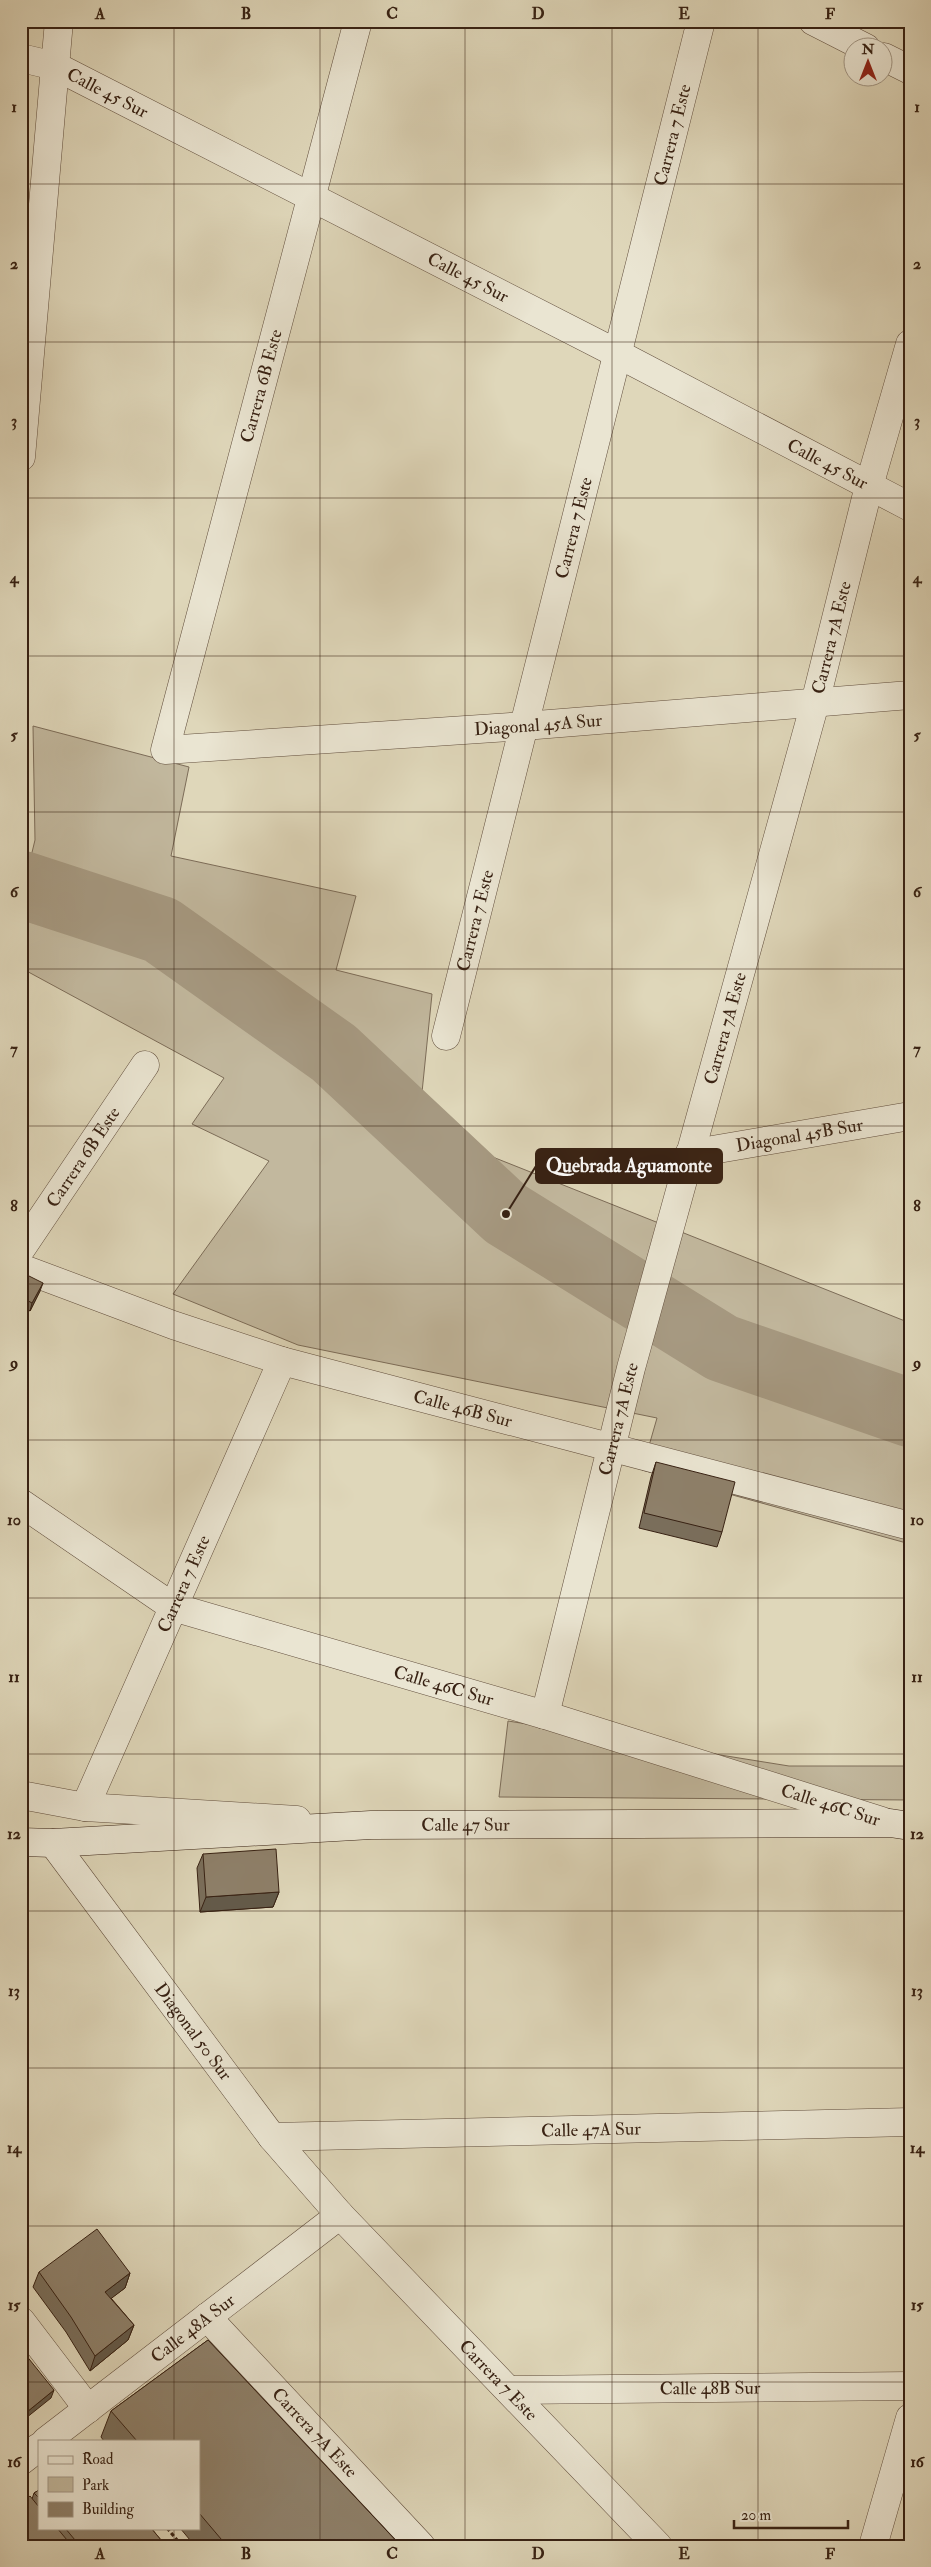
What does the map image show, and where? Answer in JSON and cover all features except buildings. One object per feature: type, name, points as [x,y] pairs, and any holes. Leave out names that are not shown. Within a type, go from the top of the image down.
[{"type":"street","points":[[21,457],[59,21]]},
{"type":"street","name":"Carrera 6B Este","points":[[165,750],[358,21]]},
{"type":"street","name":"Carrera 7 Este","points":[[446,1036],[702,21]]},
{"type":"street","points":[[813,21],[852,35]]},
{"type":"street","name":"Calle 45 Sur","points":[[21,58],[55,66],[618,354],[910,507]]},
{"type":"street","points":[[894,62],[910,70]]},
{"type":"street","name":"Carrera 7A Este","points":[[545,1714],[631,1368],[815,703],[869,486],[910,344]]},
{"type":"street","name":"Diagonal 45A Sur","points":[[165,750],[524,726],[910,695]]},
{"type":"street","name":"Carrera 6B Este","points":[[21,1249],[145,1065]]},
{"type":"street","name":"Diagonal 45B Sur","points":[[689,1154],[910,1116]]},
{"type":"street","name":"Calle 46B Sur","points":[[21,1268],[173,1324],[282,1361],[910,1526]]},
{"type":"street","name":"Carrera 7 Este","points":[[85,1806],[282,1361]]},
{"type":"street","name":"Calle 46C Sur","points":[[21,1503],[173,1607],[545,1714],[900,1825]]},
{"type":"street","points":[[21,1795],[85,1806],[371,1825]]},
{"type":"street","name":"Calle 47 Sur","points":[[21,1842],[53,1843],[371,1825],[900,1825]]},
{"type":"street","name":"Diagonal 50 Sur","points":[[53,1843],[272,2137],[340,2215]]},
{"type":"street","name":"Calle 47A Sur","points":[[272,2137],[910,2122]]},
{"type":"street","name":"Carrera 7 Este","points":[[340,2215],[511,2390],[658,2546]]},
{"type":"street","name":"Calle 48A Sur","points":[[47,2440],[340,2215]]},
{"type":"street","name":"Carrera 7A Este","points":[[207,2317],[421,2546]]},
{"type":"street","points":[[21,2320],[88,2409]]},
{"type":"street","name":"Calle 48B Sur","points":[[511,2390],[910,2386]]},
{"type":"street","points":[[873,2546],[910,2418]]},
{"type":"street","points":[[21,2461],[38,2448]]},
{"type":"path","points":[[169,2530],[182,2546]]},
{"type":"green space","points":[[33,726],[189,767],[171,856],[356,896],[336,970],[432,994],[420,1112],[450,1140],[910,1323],[910,1544],[642,1470],[657,1418],[298,1345],[173,1294],[269,1161],[192,1124],[224,1078],[21,968],[21,898],[35,840]]},
{"type":"green space","points":[[508,1721],[789,1766],[910,1766],[910,1800],[499,1797]]},
{"type":"waterway","points":[[23,885],[161,930],[334,1053],[506,1214],[722,1348],[910,1413]]},
{"type":"place","name":"Quebrada Aguamonte","points":[[506,1214]]}]
